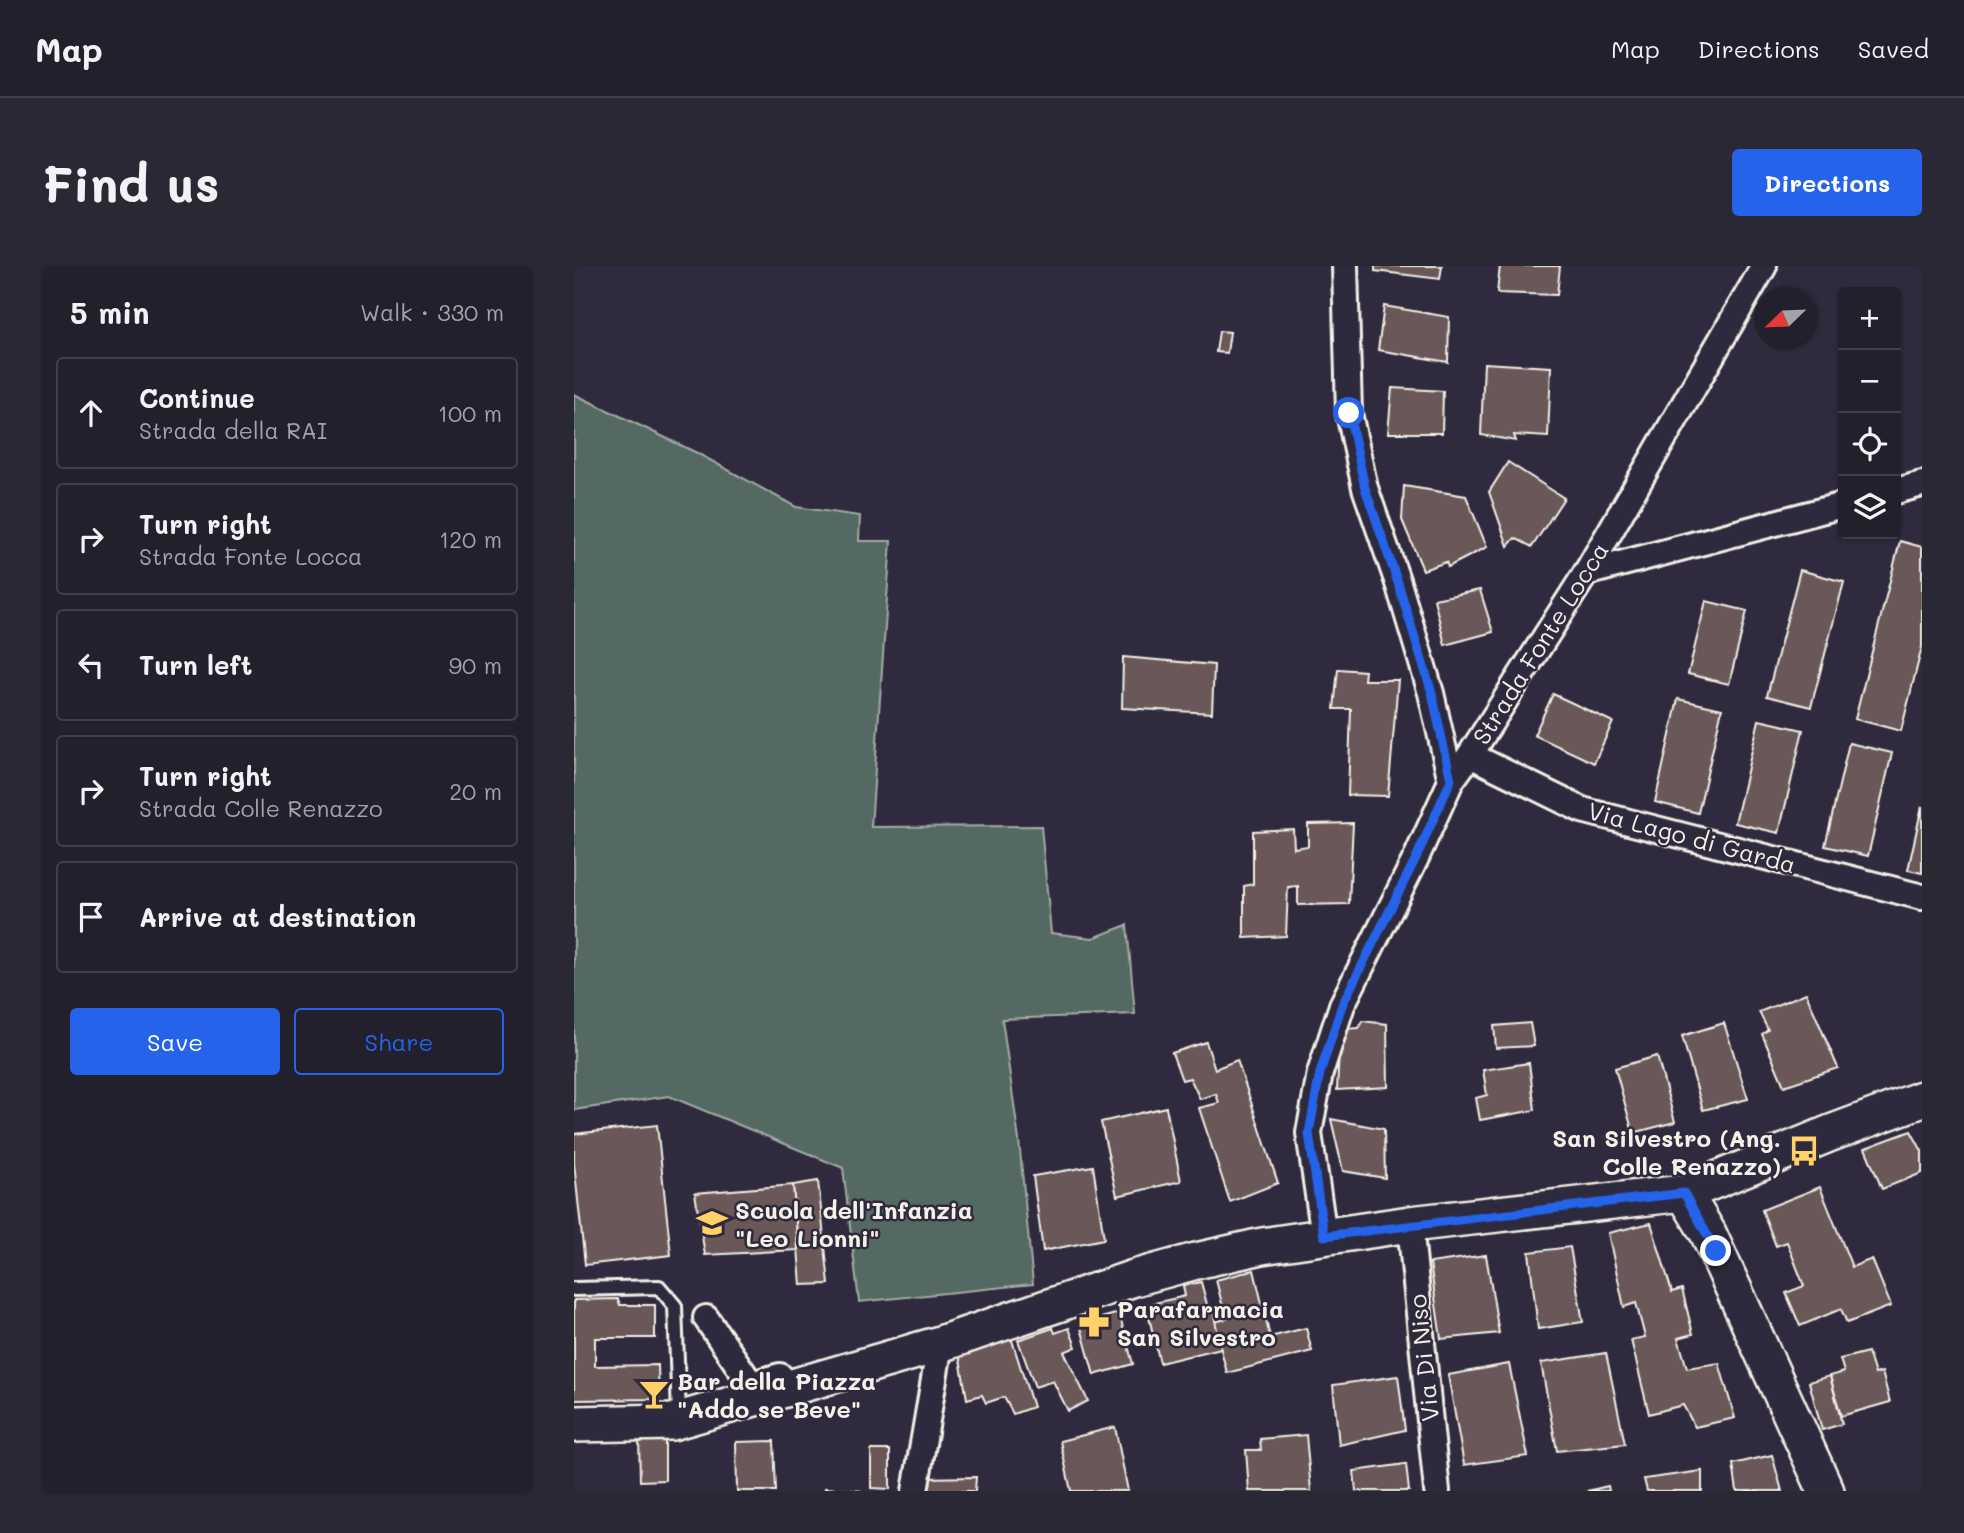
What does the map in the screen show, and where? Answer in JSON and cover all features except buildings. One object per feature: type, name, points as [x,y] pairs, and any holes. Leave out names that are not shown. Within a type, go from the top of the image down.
[{"type":"street","points":[[1345,266],[1349,413],[1365,488],[1432,693],[1451,780]]},
{"type":"street","name":"Strada Fonte Locca","points":[[1324,1236],[1309,1133],[1320,1073],[1342,1005],[1416,858],[1451,780],[1470,755],[1586,572],[1764,266]]},
{"type":"street","points":[[1901,490],[1922,484]]},
{"type":"street","points":[[1586,572],[1838,506]]},
{"type":"street","name":"Via Lago di Garda","points":[[1470,755],[1582,810],[1922,897]]},
{"type":"street","points":[[574,1424],[679,1420],[940,1344],[1134,1278],[1196,1261],[1324,1236],[1410,1224],[1684,1193],[1922,1099]]},
{"type":"street","points":[[1684,1193],[1708,1233],[1826,1491]]},
{"type":"street","name":"Via Di Niso","points":[[1410,1224],[1437,1491]]},
{"type":"street","points":[[706,1318],[751,1387],[877,1349],[879,1354]]},
{"type":"street","points":[[915,1491],[940,1344]]},
{"type":"lane","points":[[574,1289],[659,1287],[675,1306],[679,1420]]},
{"type":"green space","points":[[574,394],[697,453],[796,507],[860,516],[859,541],[891,541],[871,827],[1041,826],[1051,933],[1093,938],[1127,925],[1135,1014],[1002,1019],[1019,1140],[1033,1284],[859,1302],[843,1168],[669,1096],[574,1110]]},
{"type":"place","name":"San Silvestro (Ang. Colle Renazzo)","points":[[1804,1151]]},
{"type":"place","name":"Scuola dell'Infanzia \"Leo Lionni\"","points":[[712,1223]]},
{"type":"place","name":"Parafarmacia San Silvestro","points":[[1094,1322]]},
{"type":"place","name":"Bar della Piazza \"Addo se Beve\"","points":[[654,1394]]},
{"type":"route","points":[[1349,413],[1365,488],[1432,693],[1451,780],[1416,858],[1342,1005],[1320,1073],[1309,1133],[1324,1236],[1684,1193],[1716,1251]]}]
